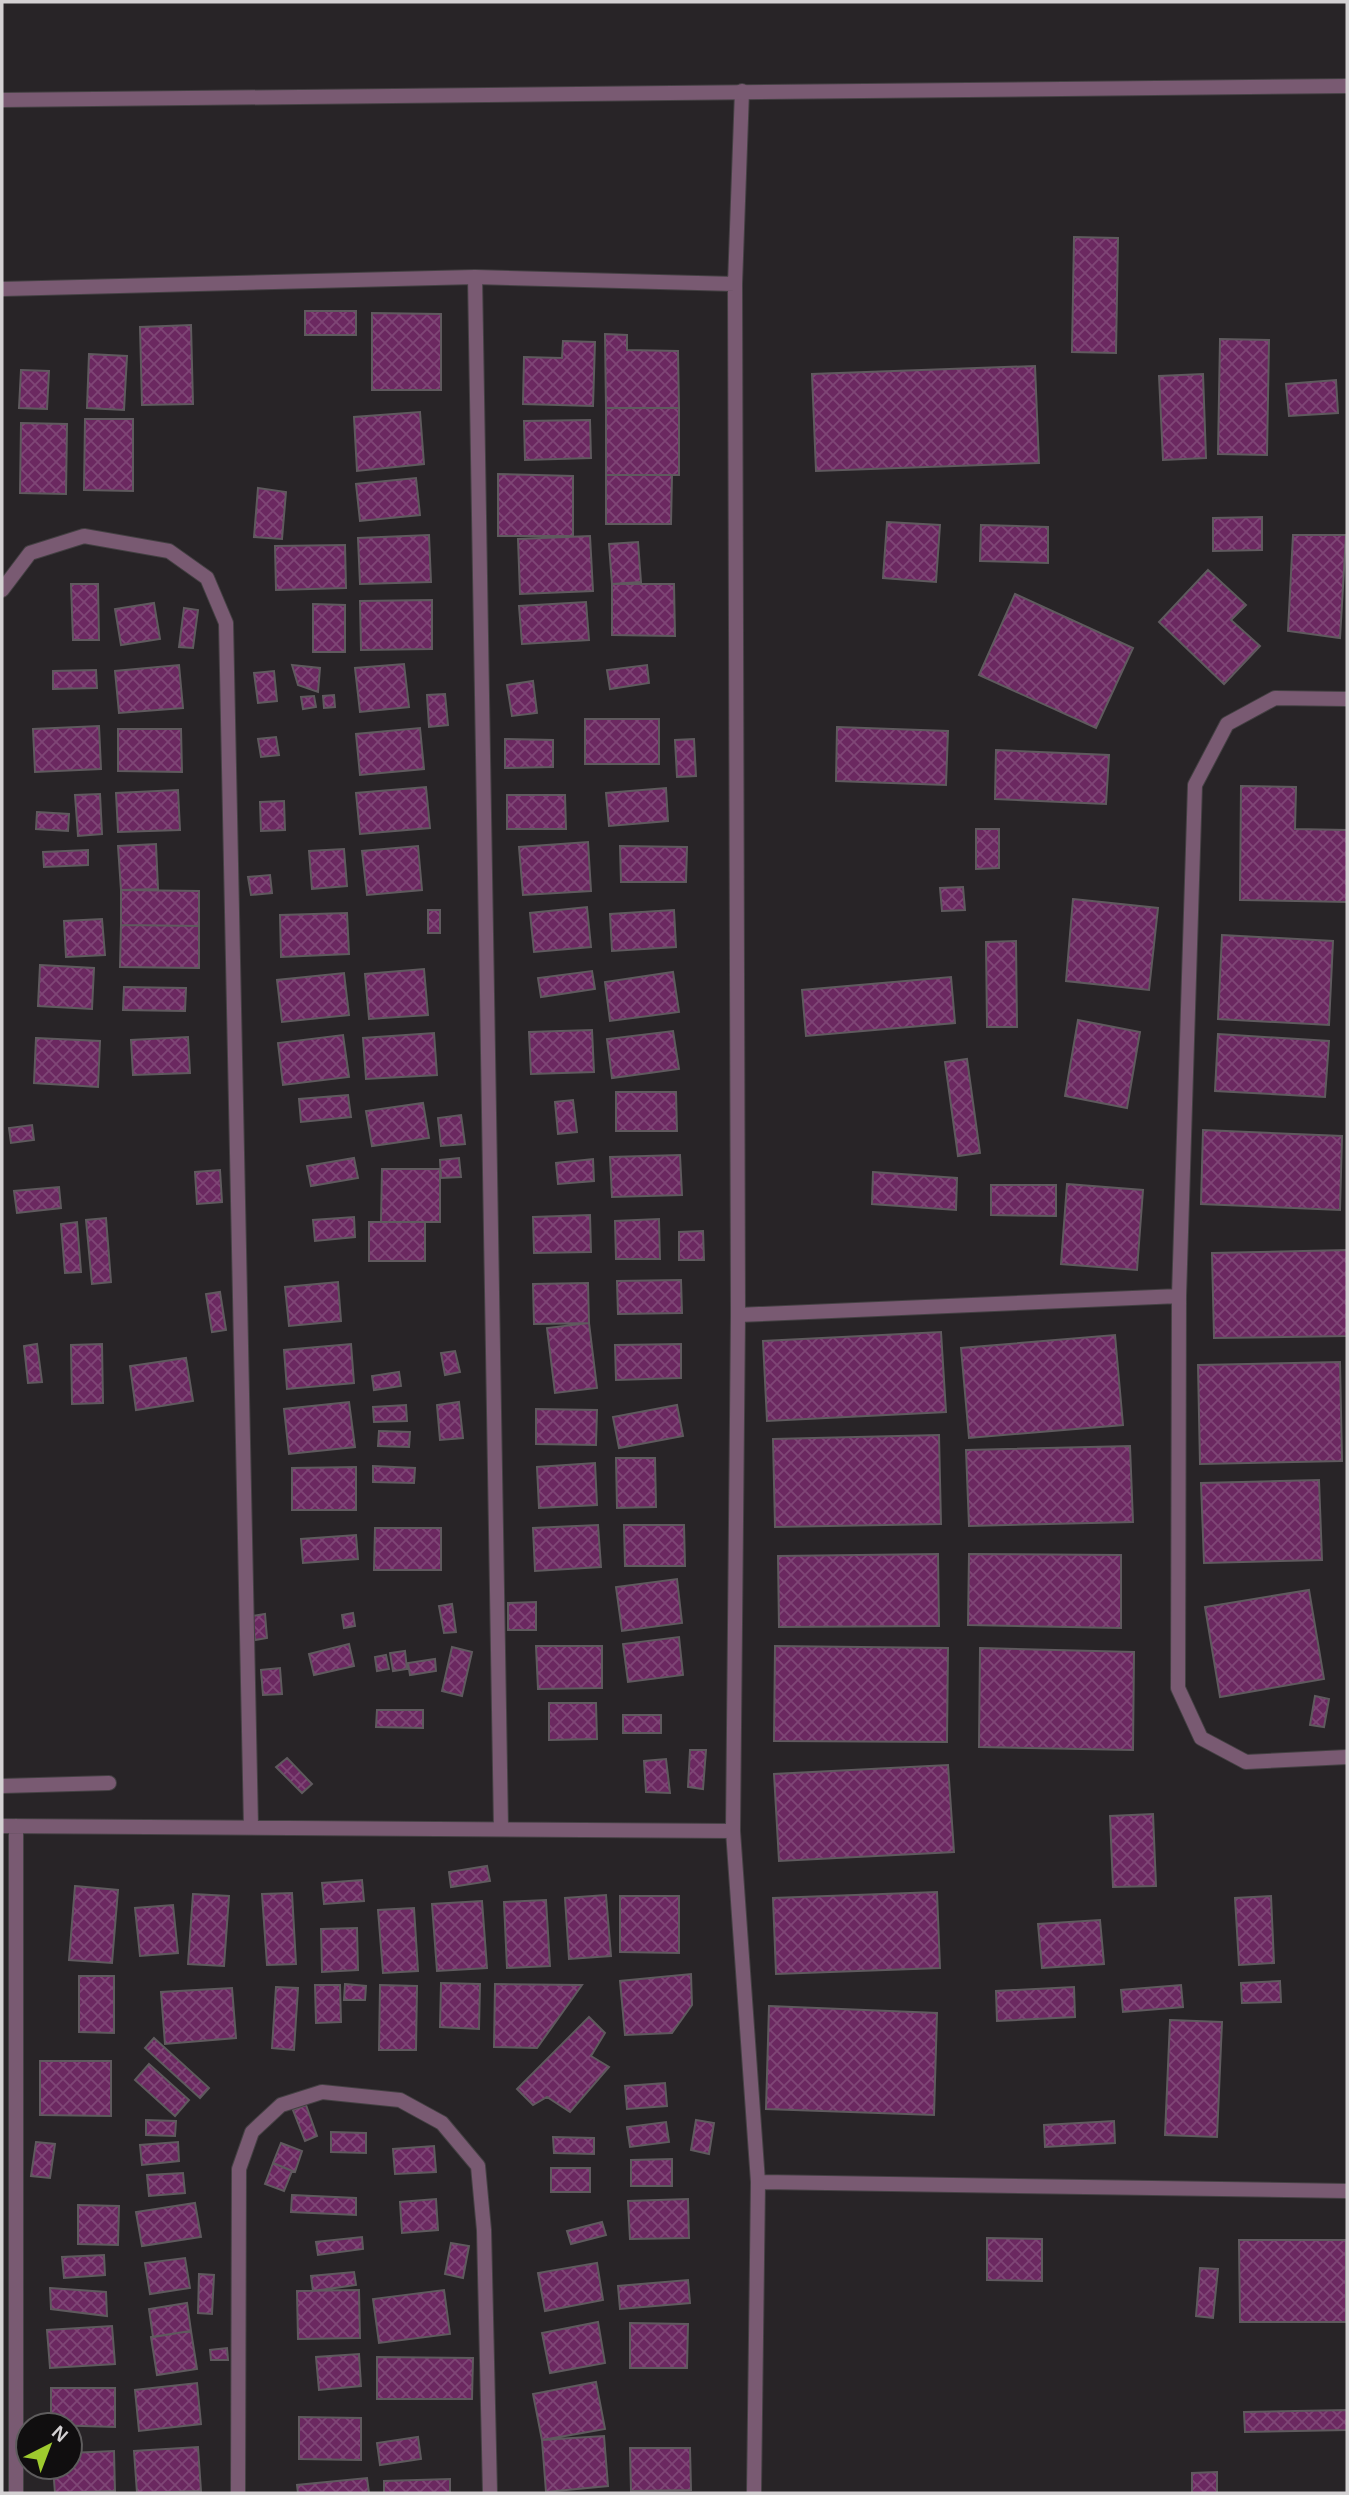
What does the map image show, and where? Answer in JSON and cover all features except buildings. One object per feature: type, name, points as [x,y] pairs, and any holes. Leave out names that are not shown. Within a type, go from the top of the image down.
[{"type":"street","points":[[2,100],[1347,86]]},
{"type":"street","points":[[742,91],[735,284],[738,1315],[733,1831],[758,2182],[754,2493]]},
{"type":"street","points":[[2,289],[475,277],[735,284]]},
{"type":"street","points":[[475,277],[501,1829]]},
{"type":"street","points":[[2,590],[30,553],[84,536],[169,551],[207,578],[226,623],[251,1827]]},
{"type":"street","points":[[1347,699],[1275,698],[1227,724],[1195,785],[1180,1296],[1178,1688],[1201,1738],[1246,1762],[1347,1757]]},
{"type":"street","points":[[738,1315],[1180,1296]]},
{"type":"street","points":[[2,1786],[109,1783]]},
{"type":"street","points":[[16,2493],[9,1826],[733,1831]]},
{"type":"street","points":[[238,2493],[239,2169],[252,2132],[281,2105],[322,2092],[400,2100],[442,2123],[478,2166],[484,2230],[490,2493]]},
{"type":"street","points":[[758,2182],[1347,2191]]}]
